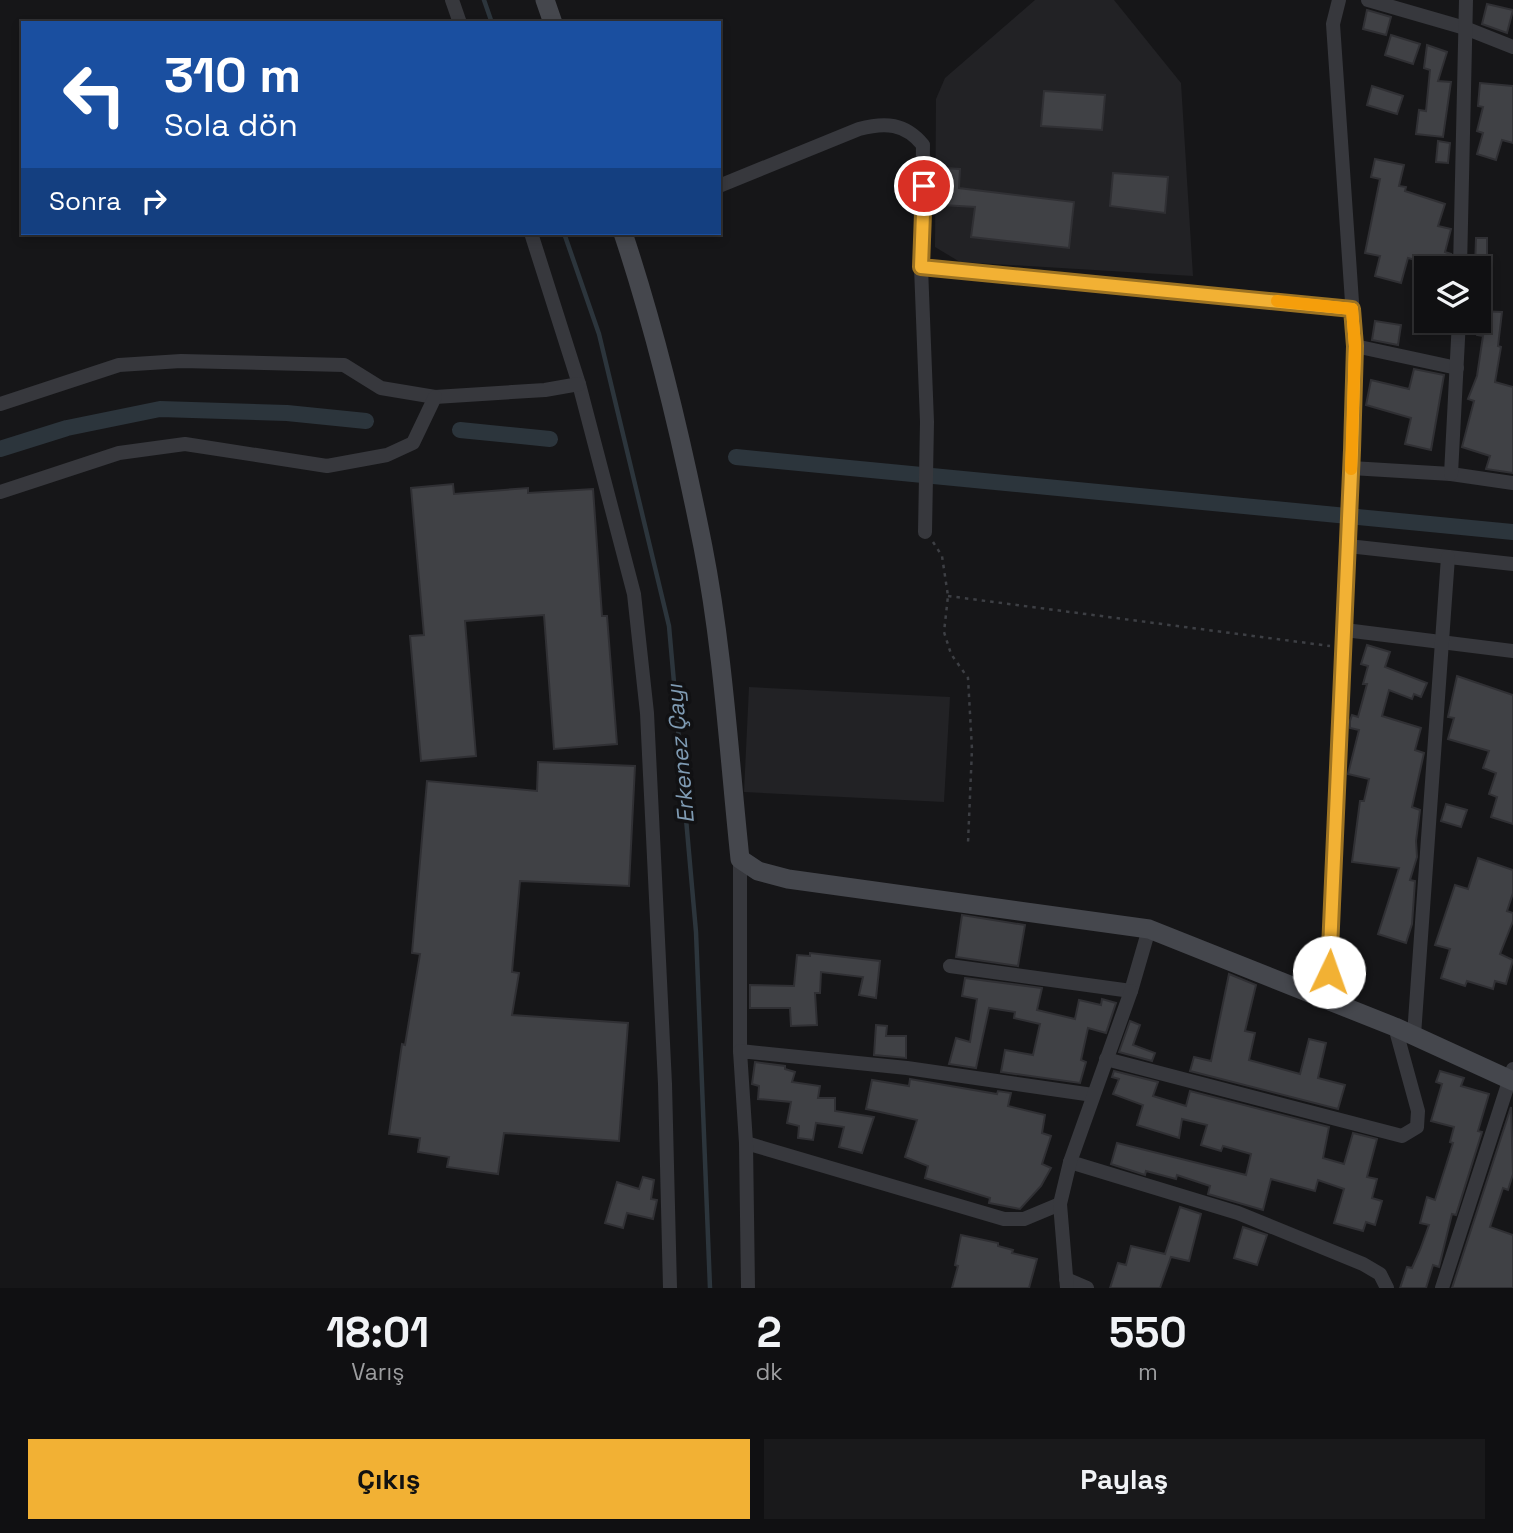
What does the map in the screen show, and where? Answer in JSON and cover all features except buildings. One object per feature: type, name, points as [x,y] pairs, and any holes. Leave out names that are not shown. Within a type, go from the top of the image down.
[{"type":"street","points":[[453,0],[459,21]]},
{"type":"street","points":[[545,0],[552,21]]},
{"type":"street","points":[[1327,999],[1345,630],[1355,346],[1333,24],[1339,0]]},
{"type":"street","points":[[1368,0],[1465,28],[1513,47]]},
{"type":"street","points":[[1460,256],[1466,0]]},
{"type":"street","points":[[721,185],[880,123],[903,127],[923,145],[921,267],[927,455],[925,532]]},
{"type":"street","points":[[532,235],[579,384],[634,594],[647,713],[664,1070],[670,1288]]},
{"type":"street","points":[[624,235],[653,322],[703,548],[720,659],[740,859],[740,1051],[746,1143],[748,1288]]},
{"type":"street","points":[[921,267],[1352,309]]},
{"type":"street","points":[[1451,474],[1458,333]]},
{"type":"street","points":[[1355,346],[1457,368]]},
{"type":"street","points":[[0,404],[119,365],[181,361],[344,365],[381,388],[435,397],[545,390],[579,384]]},
{"type":"street","points":[[0,492],[119,453],[185,444],[327,466],[387,455],[413,443],[435,397]]},
{"type":"street","points":[[1351,468],[1451,474],[1513,483]]},
{"type":"street","points":[[1348,542],[1513,564]]},
{"type":"street","points":[[1414,1035],[1448,556]]},
{"type":"street","points":[[1345,630],[1513,651]]},
{"type":"street","points":[[740,859],[758,871],[788,879],[1149,929],[1512,1076],[1442,1288]]},
{"type":"street","points":[[1087,1288],[1066,1283],[1060,1204],[1070,1162],[1131,991],[1149,929]]},
{"type":"street","points":[[950,966],[1131,991]]},
{"type":"street","points":[[1107,1059],[1402,1136],[1417,1128],[1418,1111],[1395,1027]]},
{"type":"street","points":[[740,1051],[907,1068],[1093,1095]]},
{"type":"street","points":[[746,1143],[1004,1219],[1024,1219],[1060,1204]]},
{"type":"street","points":[[1070,1162],[1238,1213],[1363,1264],[1380,1274],[1387,1288]]},
{"type":"path","points":[[925,532],[942,556],[948,596],[944,632],[951,654],[968,678],[972,749],[968,844]]},
{"type":"path","points":[[948,596],[1343,648]]},
{"type":"shaded area","points":[[1035,0],[1114,0],[1181,83],[1193,276],[960,262],[935,247],[936,99],[945,78]]},
{"type":"shaded area","points":[[749,687],[950,697],[944,802],[744,792]]},
{"type":"waterway","name":"Erkenez Çayı","points":[[484,0],[491,21]]},
{"type":"waterway","name":"Erkenez Çayı","points":[[565,235],[599,334],[669,626],[696,932],[710,1288]]},
{"type":"waterway","points":[[0,449],[67,428],[160,409],[287,413],[366,421]]},
{"type":"waterway","points":[[460,430],[550,439]]},
{"type":"waterway","points":[[736,457],[1513,532]]},
{"type":"slow traffic","points":[[1277,301],[1352,309],[1355,346],[1351,469]]},
{"type":"route","points":[[924,186],[921,267],[1352,309],[1355,346],[1352,450],[1329,972]]}]
